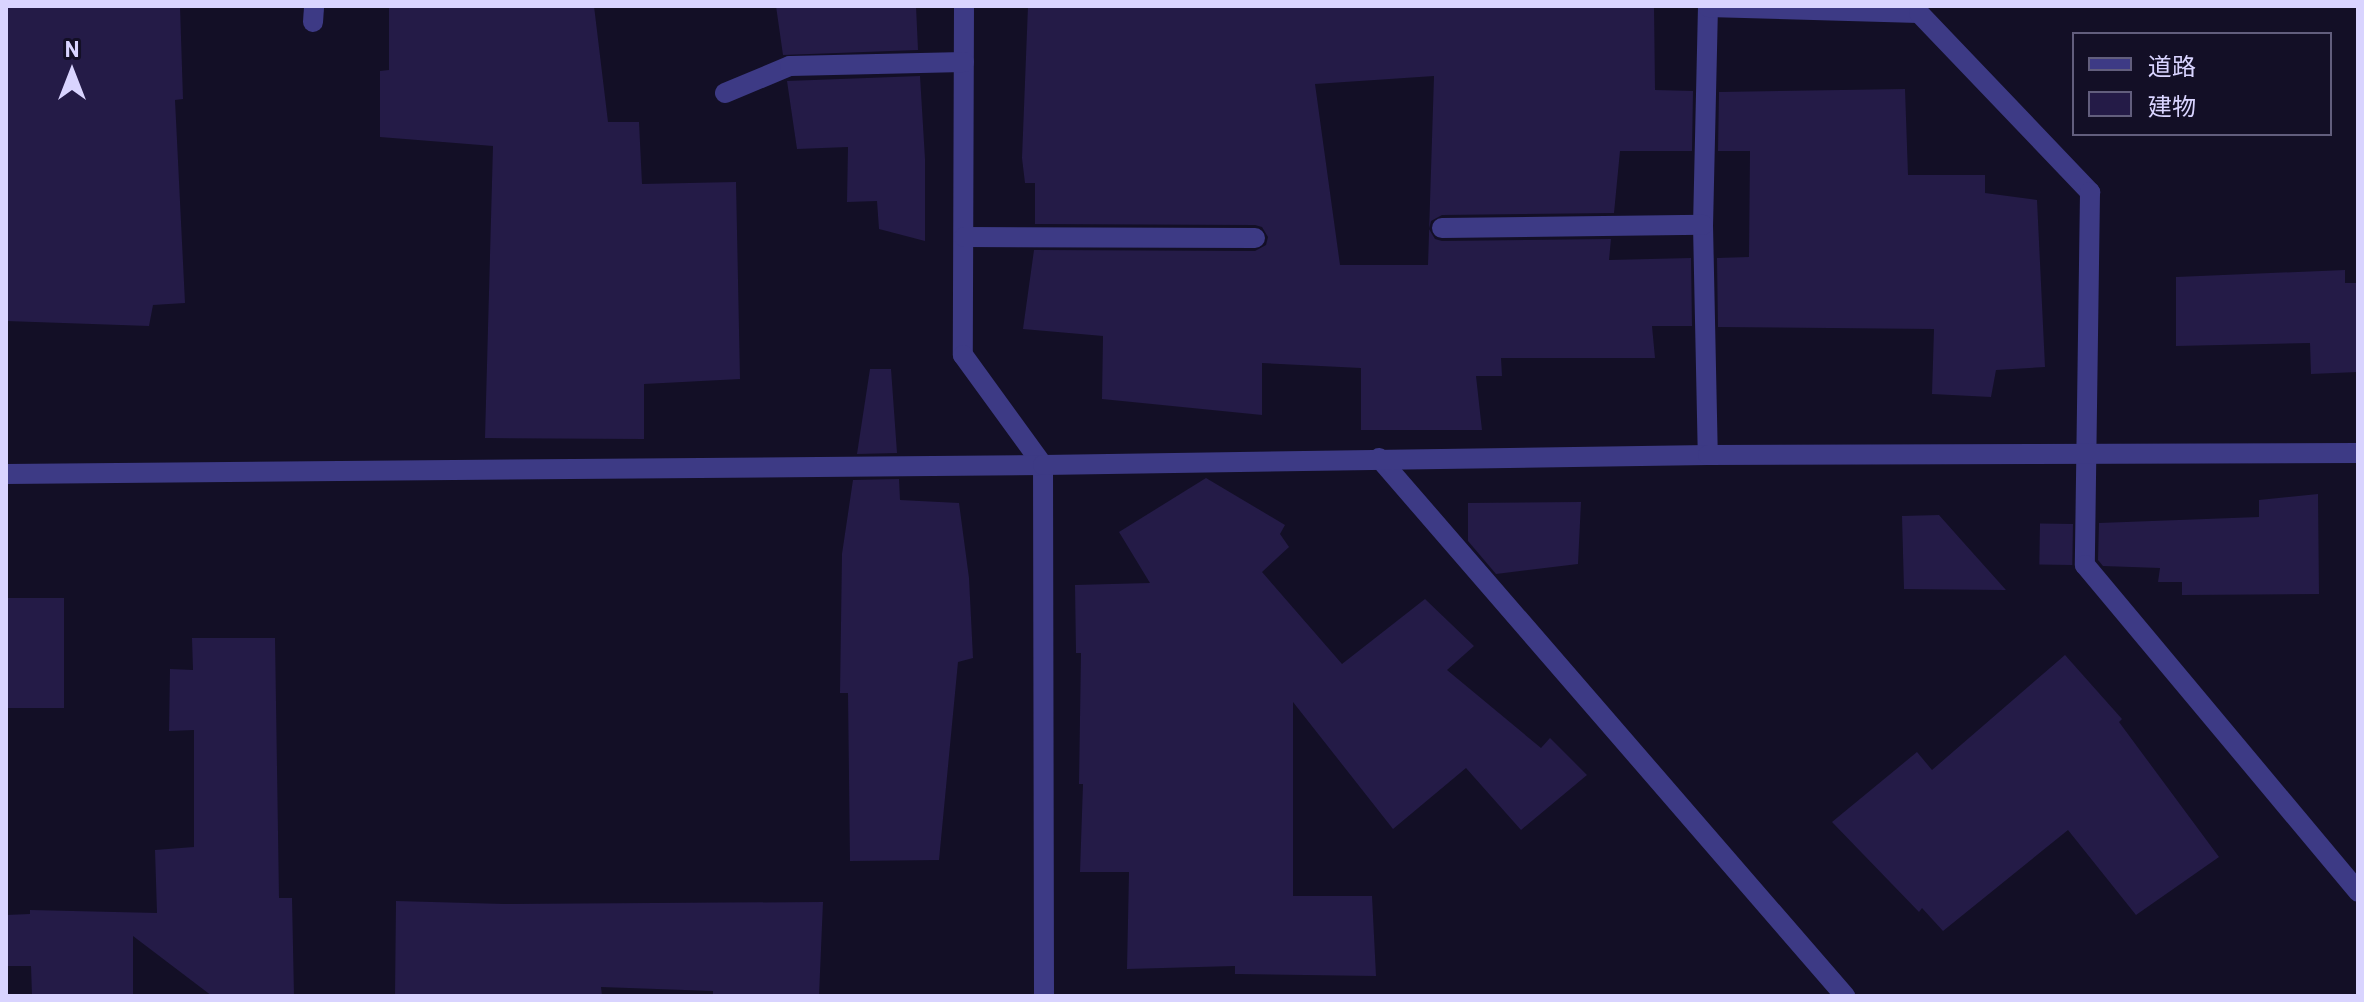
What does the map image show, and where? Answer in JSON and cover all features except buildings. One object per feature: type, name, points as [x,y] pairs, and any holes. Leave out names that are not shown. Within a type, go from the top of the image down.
[{"type":"street","points":[[964,6],[963,355],[1043,465],[1044,996]]},
{"type":"street","points":[[1708,455],[1703,225],[1708,7],[1919,13],[2090,192],[2085,565],[2358,892]]},
{"type":"street","points":[[725,93],[790,66],[964,62]]},
{"type":"street","points":[[1442,228],[1703,225]]},
{"type":"street","points":[[964,237],[1255,238]]},
{"type":"street","points":[[6,474],[1043,465],[1708,455],[2358,453]]},
{"type":"street","points":[[1379,458],[1845,996]]}]
